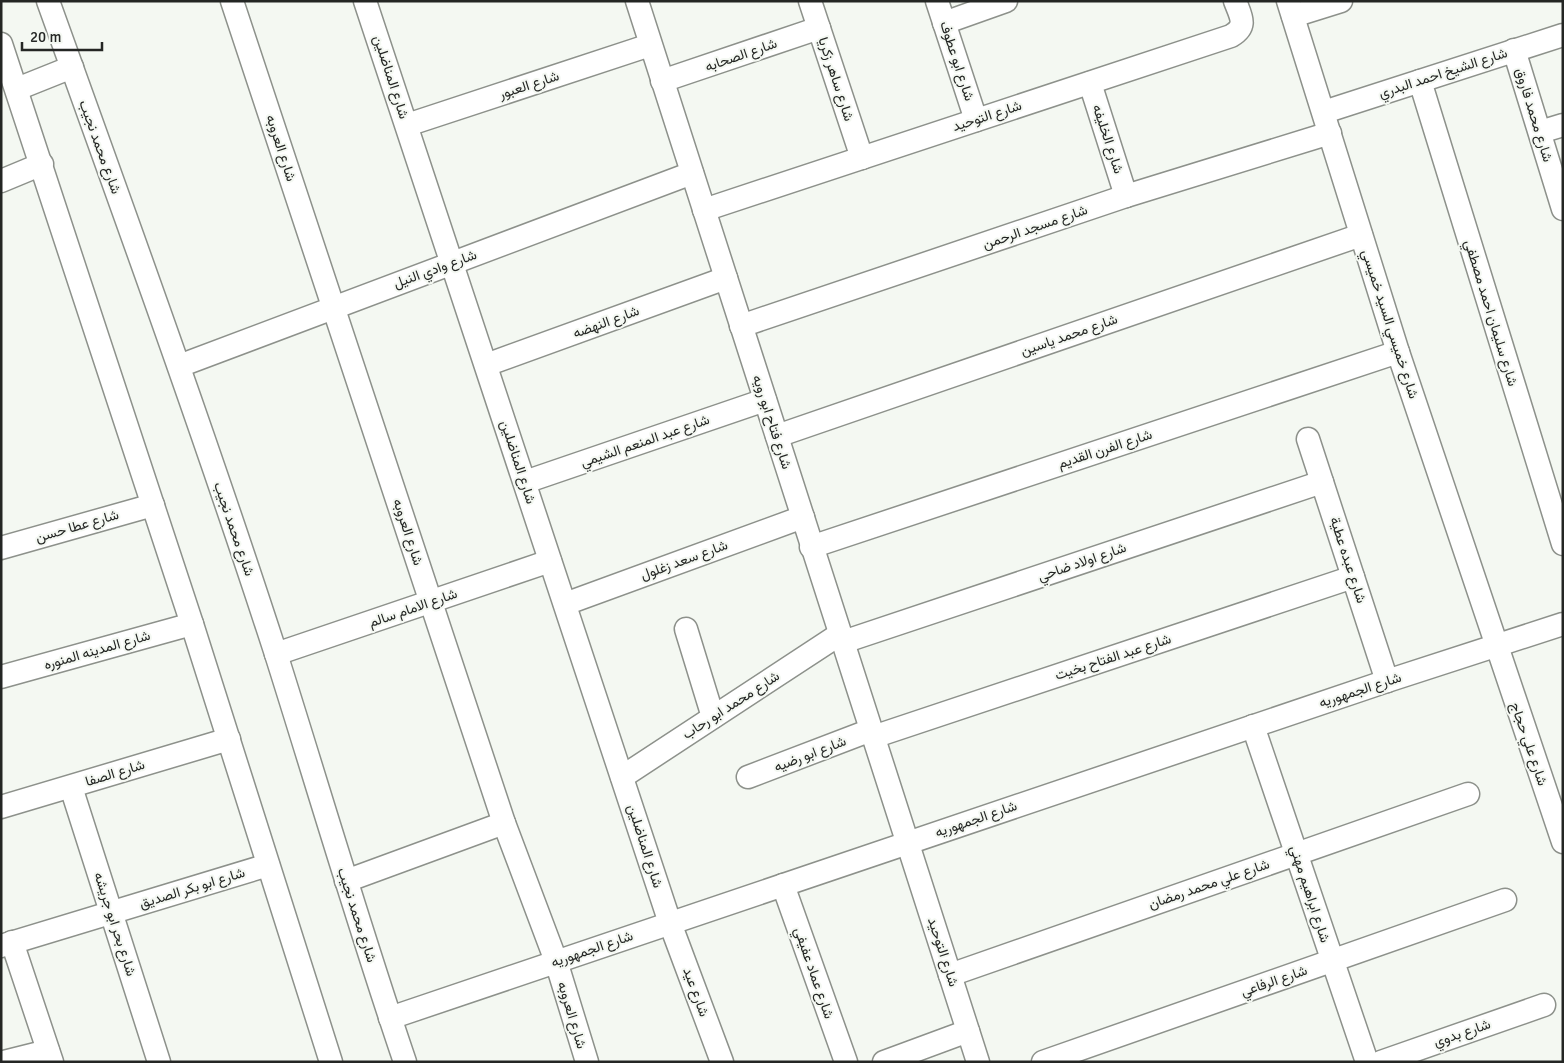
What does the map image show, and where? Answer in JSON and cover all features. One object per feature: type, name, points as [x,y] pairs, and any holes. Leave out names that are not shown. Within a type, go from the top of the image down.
[{"type":"street","name":"شارع محمد نجيب","points":[[48,1],[179,366],[276,654],[346,881],[405,1062]]},
{"type":"street","name":"شارع العروبه","points":[[232,1],[504,824],[556,961],[587,1062]]},
{"type":"street","name":"شارع المناضلين","points":[[365,1],[670,922]]},
{"type":"street","name":"شارع فتاح ابو رويه","points":[[637,1],[908,842]]},
{"type":"street","name":"شارع ساهر زكريا","points":[[810,1],[862,158]]},
{"type":"street","name":"شارع ابو عطوف","points":[[937,1],[976,120]]},
{"type":"street","points":[[944,23],[1006,1]]},
{"type":"street","name":"شارع التوحيد","points":[[704,210],[1232,36],[1242,27],[1235,1]]},
{"type":"street","points":[[1291,9],[1341,1]]},
{"type":"street","name":"شارع خميسي السيد خميسي","points":[[1291,9],[1398,352],[1496,646]]},
{"type":"street","name":"شارع الصحابه","points":[[662,81],[819,28]]},
{"type":"street","name":"شارع الشيخ احمد البدري","points":[[1324,112],[1563,34]]},
{"type":"street","points":[[1,44],[192,624],[331,1062]]},
{"type":"street","name":"شارع العبور","points":[[406,126],[650,44]]},
{"type":"street","name":"شارع محمد فاروق","points":[[1514,50],[1563,209]]},
{"type":"street","points":[[17,89],[72,67]]},
{"type":"street","name":"شارع سليمان احمد مصطفي","points":[[1420,81],[1563,544]]},
{"type":"street","name":"شارع الخليفه","points":[[1090,83],[1126,196]]},
{"type":"street","points":[[1540,132],[1563,125]]},
{"type":"street","name":"شارع مسجد الرحمن","points":[[741,326],[1126,196],[1330,134]]},
{"type":"street","points":[[1,181],[42,164]]},
{"type":"street","name":"شارع وادي النيل","points":[[179,366],[692,173]]},
{"type":"street","name":"شارع محمد ياسين","points":[[777,436],[1361,235]]},
{"type":"street","name":"شارع النهضه","points":[[486,365],[726,278]]},
{"type":"street","name":"شارع الفرن القديم","points":[[812,547],[1398,352]]},
{"type":"street","name":"شارع عبد المنعم الشيمي","points":[[525,482],[765,400]]},
{"type":"street","name":"شارع عبده عطية","points":[[1308,439],[1387,681]]},
{"type":"street","name":"شارع اولاد ضاحي","points":[[842,638],[1322,482]]},
{"type":"street","name":"شارع عطا حسن","points":[[1,548],[153,505]]},
{"type":"street","name":"شارع سعد زغلول","points":[[565,604],[803,516]]},
{"type":"street","name":"شارع الامام سالم","points":[[276,654],[550,560]]},
{"type":"street","name":"شارع عبد الفتاح بخيت","points":[[872,734],[1353,577]]},
{"type":"street","name":"شارع المدينه المنوره","points":[[1,677],[192,624]]},
{"type":"street","name":"شارع الجمهوريه","points":[[390,1018],[1253,726],[1563,624]]},
{"type":"street","points":[[686,629],[713,718]]},
{"type":"street","name":"شارع محمد ابو رحاب","points":[[622,777],[842,638]]},
{"type":"street","name":"شارع علي حجاج","points":[[1496,646],[1563,842]]},
{"type":"street","name":"شارع ابراهيم مهني","points":[[1253,726],[1367,1062]]},
{"type":"street","name":"شارع ابو رضيه","points":[[748,777],[872,734]]},
{"type":"street","name":"شارع الصفا","points":[[1,808],[229,739]]},
{"type":"street","name":"شارع بحر ابو جريشه","points":[[71,787],[159,1062]]},
{"type":"street","name":"شارع علي محمد رمضان","points":[[950,975],[1468,794]]},
{"type":"street","points":[[346,881],[504,824]]},
{"type":"street","name":"شارع التوحيد","points":[[908,842],[978,1062]]},
{"type":"street","name":"شارع ابو بكر الصديق","points":[[7,944],[268,865]]},
{"type":"street","name":"شارع عماد عفيفي","points":[[783,884],[846,1062]]},
{"type":"street","name":"شارع الرفاعي","points":[[1043,1062],[1505,900]]},
{"type":"street","name":"شارع عيد","points":[[670,922],[722,1062]]},
{"type":"street","points":[[4,1062],[50,1056],[7,944]]},
{"type":"street","name":"شارع بدوي","points":[[1381,1062],[1544,1005]]},
{"type":"street","points":[[884,1062],[968,1031]]}]
